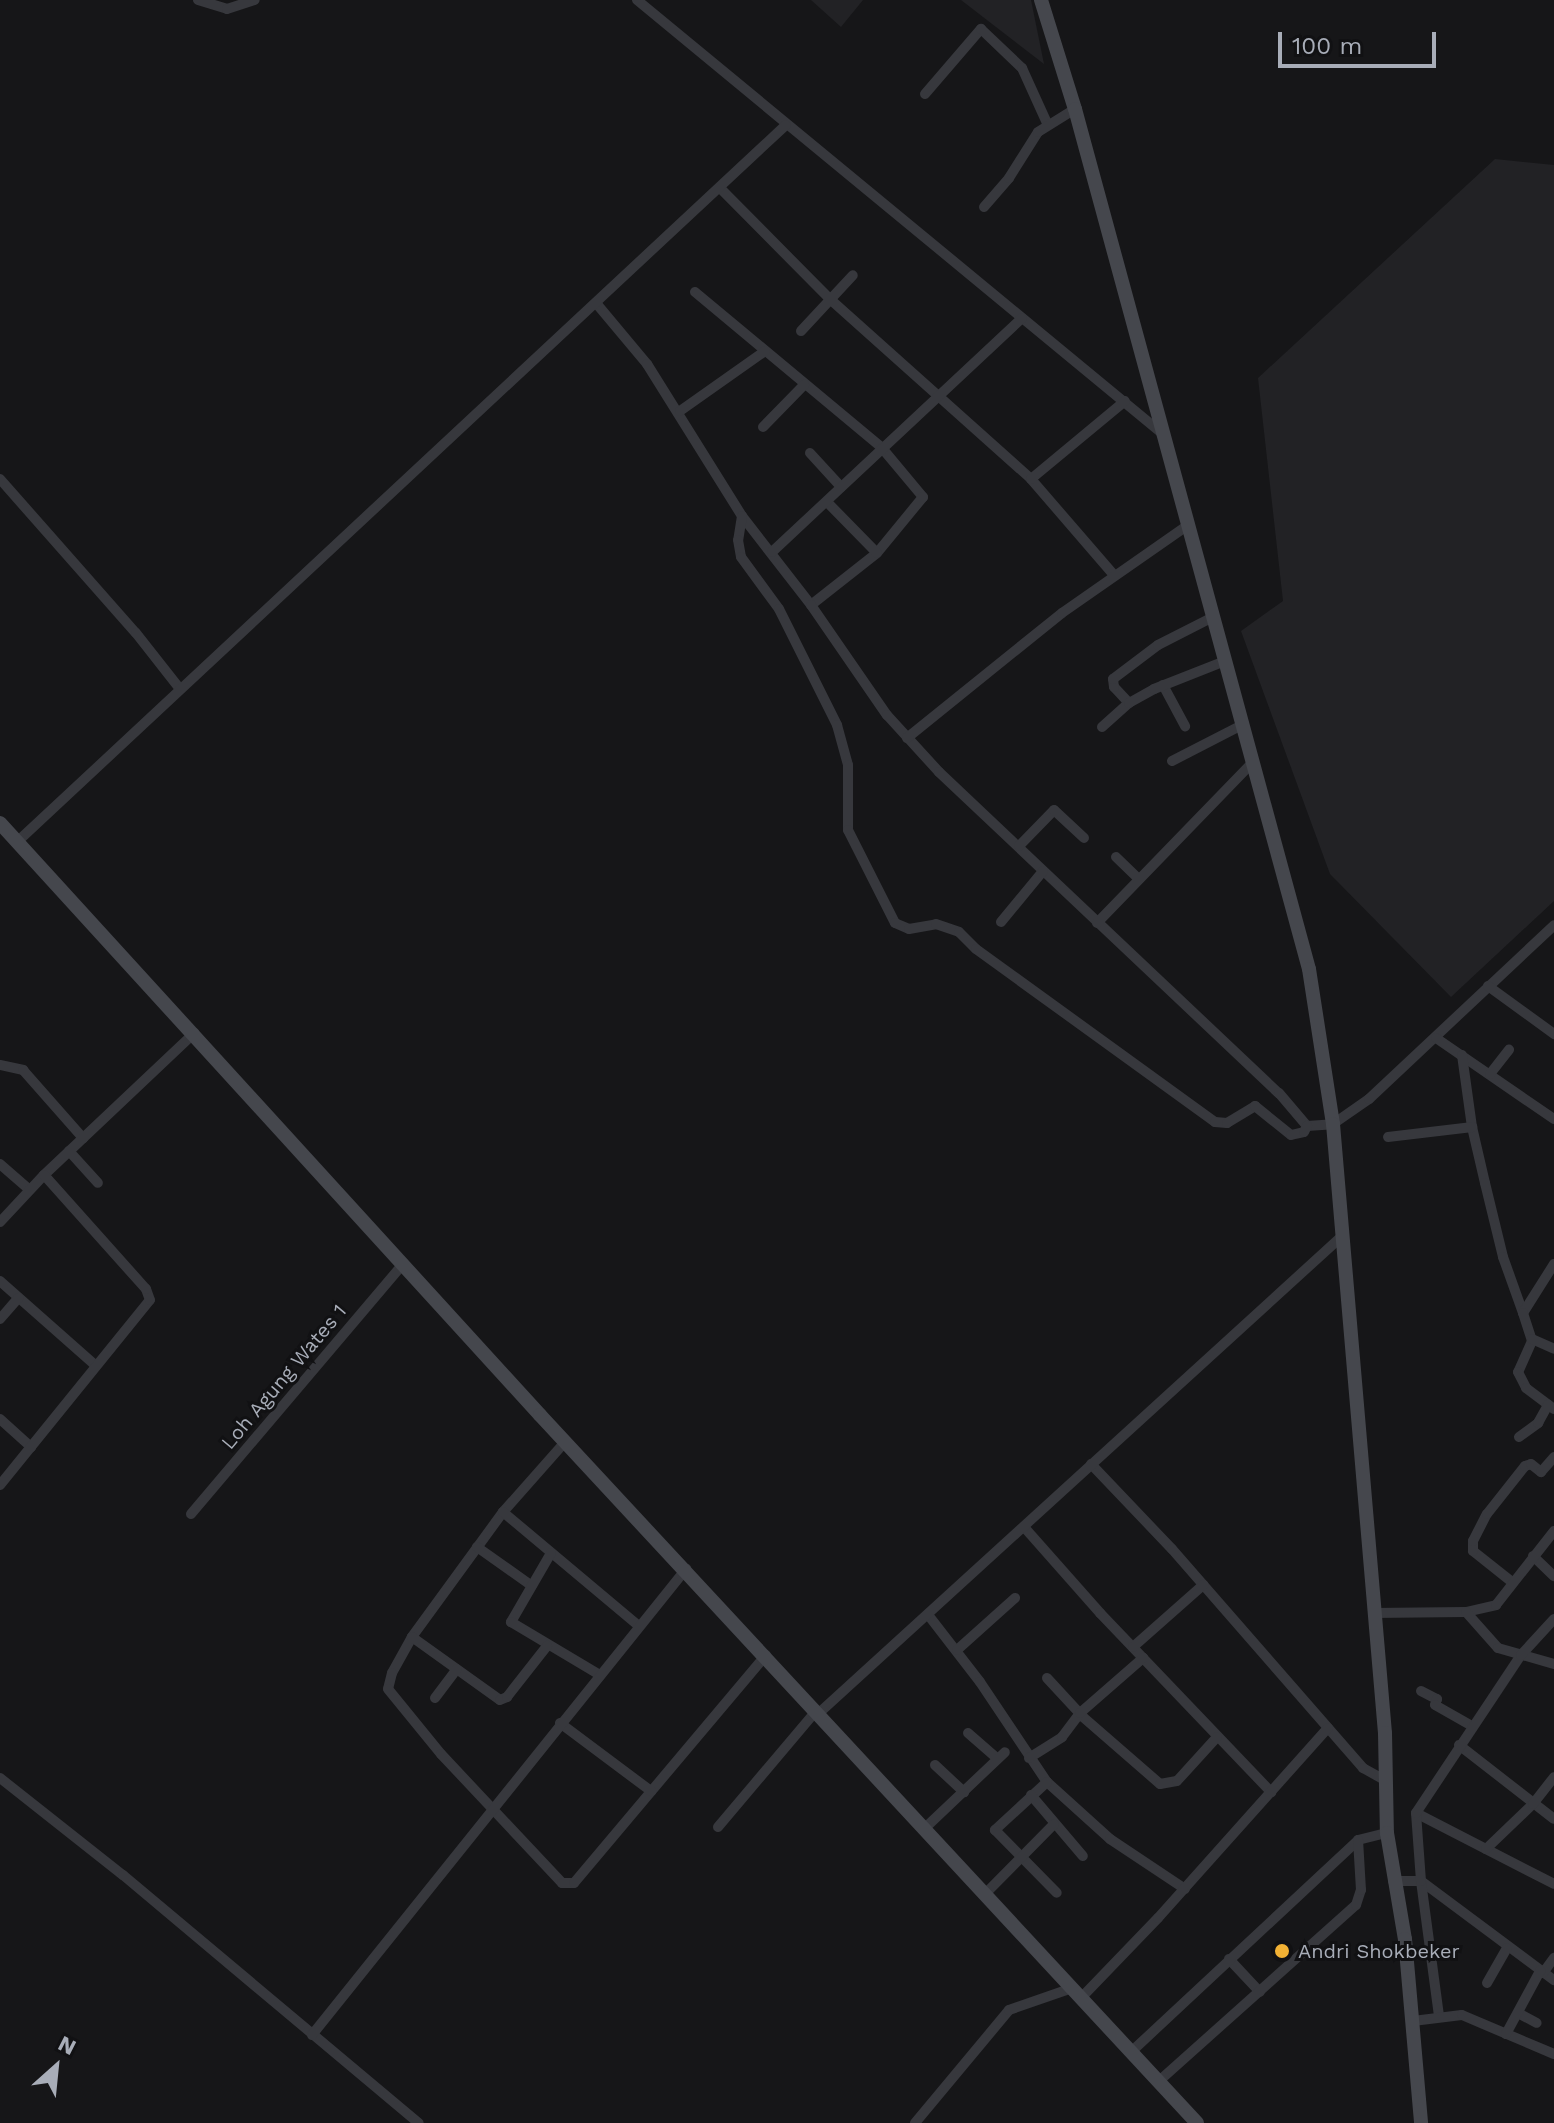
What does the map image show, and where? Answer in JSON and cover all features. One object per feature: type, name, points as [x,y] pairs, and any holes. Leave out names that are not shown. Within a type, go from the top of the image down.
[{"type":"main road","points":[[1041,0],[1075,109],[1307,957],[1335,1123],[1340,1238],[1385,1733],[1387,1833],[1408,1881],[1405,1939],[1416,2021],[1419,2122]]},
{"type":"main road","points":[[0,823],[565,1442],[766,1655],[1197,2123]]},
{"type":"street","points":[[198,0],[227,9],[255,0]]},
{"type":"street","points":[[637,0],[1163,435]]},
{"type":"street","points":[[925,94],[981,29],[1022,68],[1047,123]]},
{"type":"street","points":[[984,207],[1047,123],[1075,109]]},
{"type":"street","points":[[17,842],[786,125]]},
{"type":"street","points":[[720,188],[831,300],[1031,479],[1114,575]]},
{"type":"street","points":[[801,331],[853,275]]},
{"type":"street","points":[[695,292],[882,448],[923,497],[877,553],[811,605]]},
{"type":"street","points":[[596,303],[647,364],[680,411],[742,516],[811,605],[869,693],[907,738],[1097,923],[1279,1093],[1307,1126]]},
{"type":"street","points":[[772,552],[1022,318]]},
{"type":"street","points":[[680,411],[765,351]]},
{"type":"street","points":[[763,427],[804,385]]},
{"type":"street","points":[[1031,479],[1125,401]]},
{"type":"street","points":[[810,453],[841,487]]},
{"type":"street","points":[[0,479],[136,633],[180,689]]},
{"type":"street","points":[[827,502],[877,553]]},
{"type":"street","points":[[742,516],[738,540],[741,557],[779,609],[837,725],[848,765],[848,830],[895,923],[909,929],[936,924],[959,932],[976,949],[1215,1122],[1227,1123],[1255,1106],[1291,1135],[1304,1132],[1307,1126]]},
{"type":"street","points":[[907,738],[1000,660],[1114,575],[1188,525]]},
{"type":"street","points":[[1129,703],[1114,687],[1113,679],[1158,645],[1213,617]]},
{"type":"street","points":[[1102,727],[1129,703],[1163,685],[1225,661]]},
{"type":"street","points":[[1163,685],[1185,726]]},
{"type":"street","points":[[1172,761],[1242,725]]},
{"type":"street","points":[[1097,923],[1252,763]]},
{"type":"street","points":[[1019,846],[1054,810],[1084,838]]},
{"type":"street","points":[[1116,857],[1139,879]]},
{"type":"street","points":[[1001,922],[1043,871]]},
{"type":"street","points":[[1307,1126],[1335,1123],[1348,1116],[1436,1038],[1554,925]]},
{"type":"street","points":[[1488,986],[1554,1034]]},
{"type":"street","points":[[2,1215],[194,1033]]},
{"type":"street","points":[[1436,1038],[1554,1119]]},
{"type":"street","points":[[1490,1074],[1509,1050]]},
{"type":"street","points":[[1462,1055],[1472,1127],[1503,1257],[1532,1339],[1519,1377],[1526,1388],[1551,1407],[1538,1423],[1519,1437]]},
{"type":"street","points":[[0,1065],[23,1070],[83,1138]]},
{"type":"street","points":[[1388,1137],[1472,1127]]},
{"type":"street","points":[[69,1151],[98,1183]]},
{"type":"street","points":[[0,1164],[29,1189]]},
{"type":"street","points":[[0,1485],[144,1311],[148,1294],[44,1175]]},
{"type":"street","points":[[718,1827],[818,1712],[929,1616],[1340,1238]]},
{"type":"street","name":"Loh Agung Wates 1","points":[[191,1514],[404,1263]]},
{"type":"street","points":[[1523,1313],[1554,1264]]},
{"type":"street","points":[[0,1281],[96,1366]]},
{"type":"street","points":[[1543,1283],[1554,1290]]},
{"type":"street","points":[[0,1319],[18,1298]]},
{"type":"street","points":[[1532,1339],[1554,1349]]},
{"type":"street","points":[[0,1419],[31,1447]]},
{"type":"street","points":[[565,1442],[503,1512],[412,1637],[392,1673],[388,1689],[441,1754],[568,1885],[574,1883],[766,1655]]},
{"type":"street","points":[[1512,1582],[1473,1551],[1473,1541],[1487,1514],[1525,1466],[1531,1464],[1541,1472],[1554,1457]]},
{"type":"street","points":[[1091,1464],[1203,1585],[1363,1768],[1385,1780]]},
{"type":"street","points":[[503,1512],[639,1626]]},
{"type":"street","points":[[1024,1527],[1271,1792]]},
{"type":"street","points":[[1376,1613],[1466,1612],[1493,1607],[1554,1531]]},
{"type":"street","points":[[477,1547],[532,1586]]},
{"type":"street","points":[[551,1553],[510,1621],[547,1646],[600,1675]]},
{"type":"street","points":[[1533,1556],[1554,1576]]},
{"type":"street","points":[[312,2035],[686,1569]]},
{"type":"street","points":[[1133,1647],[1203,1585]]},
{"type":"street","points":[[957,1650],[1015,1598]]},
{"type":"street","points":[[1466,1612],[1498,1648],[1554,1664]]},
{"type":"street","points":[[929,1616],[957,1650],[1047,1782],[1110,1839],[1185,1889]]},
{"type":"street","points":[[1439,2016],[1408,1881],[1416,1813],[1521,1655],[1554,1619]]},
{"type":"street","points":[[412,1637],[495,1699],[505,1699],[547,1646]]},
{"type":"street","points":[[1029,1758],[1062,1737],[1080,1713],[1143,1658]]},
{"type":"street","points":[[435,1698],[457,1669]]},
{"type":"street","points":[[1047,1678],[1080,1713],[1160,1784],[1177,1781],[1217,1737]]},
{"type":"street","points":[[1421,1691],[1437,1699],[1435,1705],[1472,1726]]},
{"type":"street","points":[[560,1723],[651,1791]]},
{"type":"street","points":[[915,2123],[1009,2010],[1076,1993],[1185,1889],[1328,1728]]},
{"type":"street","points":[[925,1828],[1001,1755],[968,1733]]},
{"type":"street","points":[[1459,1745],[1554,1819]]},
{"type":"street","points":[[935,1765],[964,1792]]},
{"type":"street","points":[[1486,1849],[1533,1804],[1554,1777]]},
{"type":"street","points":[[0,1778],[123,1875],[419,2123]]},
{"type":"street","points":[[1047,1782],[995,1829],[1057,1893]]},
{"type":"street","points":[[1031,1795],[1083,1856]]},
{"type":"street","points":[[1416,1813],[1554,1884]]},
{"type":"street","points":[[985,1894],[1054,1824]]},
{"type":"street","points":[[1131,2052],[1358,1840],[1387,1833]]},
{"type":"street","points":[[1159,2081],[1356,1905],[1361,1890],[1358,1840]]},
{"type":"street","points":[[1408,1881],[1554,1980]]},
{"type":"street","points":[[1487,1983],[1507,1948]]},
{"type":"street","points":[[1506,2034],[1542,1972],[1554,1958]]},
{"type":"street","points":[[1229,1959],[1260,1992]]},
{"type":"street","points":[[1518,2013],[1537,2023]]},
{"type":"street","points":[[1416,2021],[1462,2015],[1554,2054]]},
{"type":"shaded area","points":[[811,0],[863,0],[841,27]]},
{"type":"shaded area","points":[[961,0],[1031,0],[1044,64]]},
{"type":"shaded area","points":[[1495,159],[1554,165],[1554,901],[1451,997],[1330,874],[1241,631],[1283,601],[1258,378]]},
{"type":"place","name":"Andri Shokbeker","points":[[1282,1951]]}]
